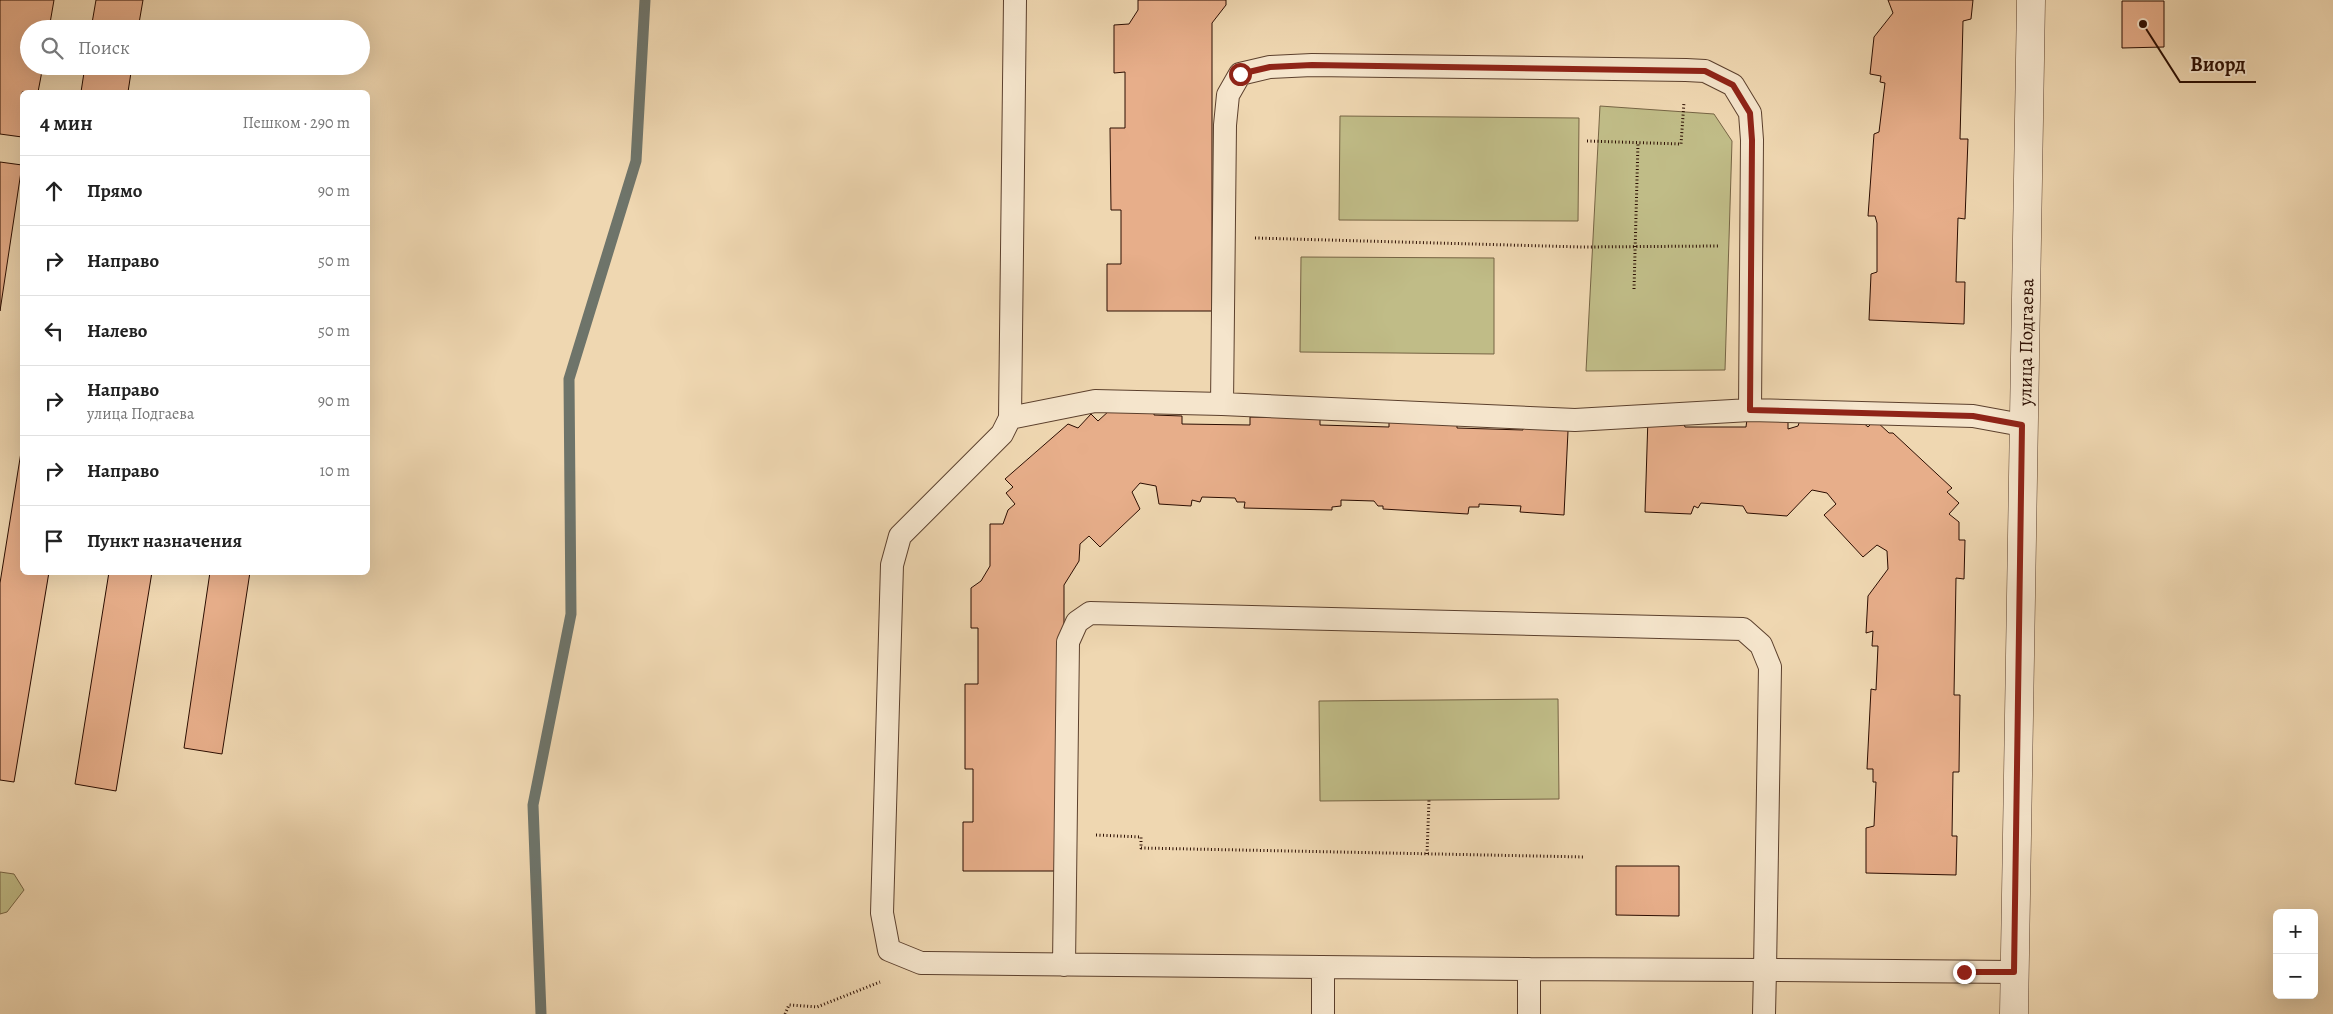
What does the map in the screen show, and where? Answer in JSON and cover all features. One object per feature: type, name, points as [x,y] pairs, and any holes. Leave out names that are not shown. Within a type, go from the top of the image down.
[{"type":"street","name":"улица Подгаева","points":[[2014,1014],[2022,425],[2031,0]]},
{"type":"lane","points":[[1015,0],[1010,418],[1002,434],[900,536],[892,564],[882,914],[889,950],[921,963],[2014,972]]},
{"type":"lane","points":[[1222,404],[1225,125],[1228,95],[1240,74],[1270,67],[1312,65],[1686,70],[1705,71],[1733,85],[1750,113],[1752,140],[1750,410]]},
{"type":"lane","points":[[1010,418],[1095,401],[1222,404],[1575,420],[1750,410],[1973,416],[2022,425]]},
{"type":"lane","points":[[1064,965],[1068,642],[1076,622],[1090,613],[1743,629],[1761,645],[1770,667],[1764,1014]]},
{"type":"lane","points":[[1323,967],[1323,1014]]},
{"type":"lane","points":[[1529,969],[1529,1014]]},
{"type":"path","points":[[1587,141],[1681,144],[1686,70]]},
{"type":"path","points":[[1634,289],[1638,143]]},
{"type":"path","points":[[1224,238],[1582,247],[1752,246]]},
{"type":"path","points":[[1427,854],[1429,800]]},
{"type":"path","points":[[1065,833],[1141,837],[1141,848],[1585,857]]},
{"type":"path","points":[[785,1014],[789,1005],[817,1007],[927,963]]},
{"type":"shaded area","points":[[1600,106],[1714,114],[1732,141],[1725,370],[1586,371]]},
{"type":"shaded area","points":[[1340,116],[1579,118],[1578,221],[1339,220]]},
{"type":"shaded area","points":[[1301,257],[1494,258],[1494,354],[1300,352]]},
{"type":"shaded area","points":[[1558,699],[1559,799],[1320,801],[1319,701]]},
{"type":"shaded area","points":[[0,872],[14,874],[24,890],[7,912],[0,914]]},
{"type":"building","points":[[0,0],[54,0],[51,20],[20,20],[20,75],[41,75],[38,90],[20,90],[20,137],[0,134]]},
{"type":"building","points":[[96,0],[143,0],[140,20],[93,20]]},
{"type":"building","points":[[1138,0],[1226,0],[1226,5],[1212,23],[1212,311],[1107,311],[1107,264],[1121,264],[1121,210],[1111,210],[1110,128],[1125,128],[1125,72],[1114,73],[1114,25],[1129,24],[1138,10]]},
{"type":"building","points":[[1888,0],[1973,0],[1971,19],[1963,21],[1960,139],[1968,139],[1965,219],[1958,218],[1956,282],[1965,282],[1964,324],[1869,320],[1871,274],[1877,272],[1877,223],[1875,216],[1868,216],[1874,134],[1879,132],[1885,83],[1880,82],[1881,76],[1870,74],[1874,37],[1893,13]]},
{"type":"building","points":[[2122,1],[2164,1],[2164,47],[2122,48]]},
{"type":"building","points":[[84,75],[131,75],[128,90],[81,90]]},
{"type":"building","points":[[0,162],[20,165],[20,178],[0,311]]},
{"type":"building","points":[[1154,406],[1154,415],[1182,416],[1182,424],[1250,425],[1250,417],[1320,418],[1320,425],[1389,427],[1389,418],[1457,420],[1457,428],[1523,430],[1523,422],[1561,423],[1568,431],[1564,515],[1520,512],[1521,506],[1479,504],[1479,507],[1469,507],[1468,514],[1383,509],[1383,506],[1378,506],[1374,501],[1341,500],[1341,506],[1332,507],[1332,510],[1244,508],[1245,502],[1237,502],[1235,498],[1202,497],[1200,502],[1192,500],[1191,506],[1159,504],[1156,486],[1140,483],[1132,492],[1140,509],[1100,547],[1089,536],[1080,544],[1079,561],[1064,585],[1064,871],[963,871],[963,822],[973,822],[973,769],[965,769],[965,684],[978,684],[978,628],[971,628],[971,588],[981,581],[990,566],[990,524],[1003,524],[1008,510],[1015,504],[1006,493],[1013,487],[1005,479],[1068,424],[1078,428],[1091,414],[1098,421],[1110,410]]},
{"type":"building","points":[[1802,414],[1860,420],[1868,427],[1875,420],[1889,433],[1893,433],[1952,488],[1947,492],[1959,503],[1949,514],[1959,522],[1959,540],[1965,540],[1964,579],[1956,578],[1954,695],[1960,695],[1959,772],[1953,772],[1952,836],[1957,836],[1956,875],[1866,873],[1866,828],[1874,826],[1876,782],[1873,782],[1873,769],[1867,769],[1871,689],[1876,690],[1878,646],[1872,646],[1873,631],[1866,633],[1868,596],[1888,569],[1887,551],[1877,545],[1863,557],[1824,515],[1836,504],[1827,493],[1812,490],[1787,516],[1747,513],[1743,506],[1701,503],[1698,508],[1694,506],[1691,514],[1645,512],[1648,417],[1682,419],[1685,427],[1746,427],[1747,419],[1788,420],[1788,429],[1798,426]]},
{"type":"building","points":[[20,458],[20,575],[48,575],[14,782],[0,780],[0,583]]},
{"type":"building","points":[[109,575],[152,575],[116,791],[75,784]]},
{"type":"building","points":[[210,575],[250,575],[222,754],[184,748]]},
{"type":"building","points":[[1616,866],[1679,866],[1679,916],[1616,915]]},
{"type":"waterway","points":[[541,1014],[533,805],[571,614],[569,379],[636,161],[645,0]]},
{"type":"place","name":"Виорд","points":[[2143,24]]},
{"type":"route","points":[[1240,74],[1270,67],[1312,65],[1705,71],[1733,85],[1750,113],[1752,140],[1750,410],[1973,416],[2022,425],[2014,972],[1964,972]]}]
